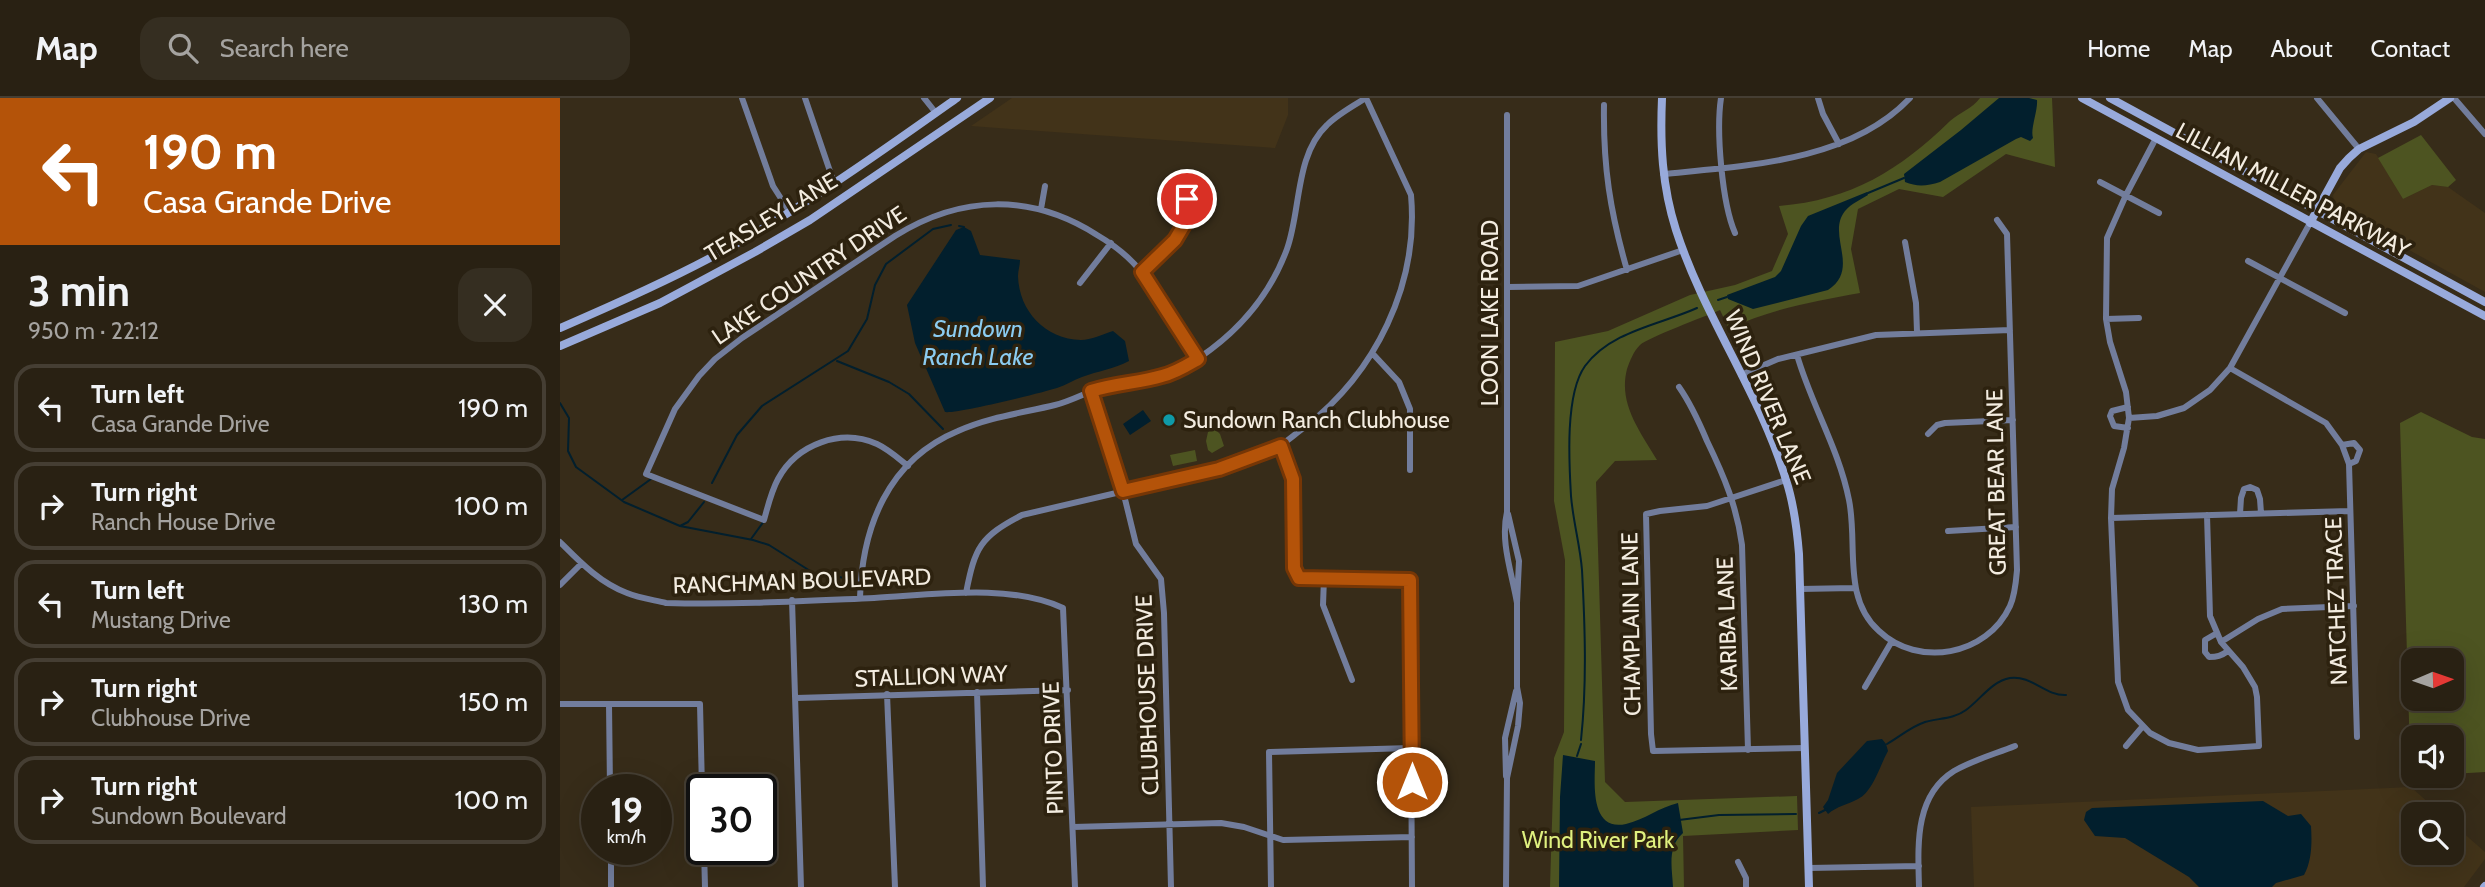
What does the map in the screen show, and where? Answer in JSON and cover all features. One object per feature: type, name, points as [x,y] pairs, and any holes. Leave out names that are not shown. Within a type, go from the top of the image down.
[{"type":"main road","name":"TEASLEY LANE","points":[[560,328],[642,293],[712,257],[834,183],[957,98]]},
{"type":"main road","name":"TEASLEY LANE","points":[[560,346],[660,303],[755,252],[810,220],[990,98]]},
{"type":"main road","name":"WIND RIVER LANE","points":[[1662,98],[1663,174],[1683,250],[1770,437],[1786,480],[1797,529],[1809,887]]},
{"type":"main road","name":"LILLIAN MILLER PARKWAY","points":[[2082,98],[2485,316]]},
{"type":"main road","name":"LILLIAN MILLER PARKWAY","points":[[2110,98],[2485,302]]},
{"type":"main road","points":[[2310,223],[2340,168],[2359,149],[2414,122],[2452,98]]},
{"type":"main road","points":[[2454,300],[2461,289]]},
{"type":"street","points":[[742,98],[773,186],[789,211]]},
{"type":"street","points":[[805,98],[834,183]]},
{"type":"street","points":[[924,98],[936,113]]},
{"type":"street","points":[[860,598],[867,538],[890,487],[924,450],[959,430],[983,422],[1055,405],[1115,383],[1176,372],[1223,340],[1254,310],[1275,276],[1286,250],[1311,149],[1326,125],[1366,98],[1411,195],[1412,212],[1410,247],[1398,299],[1373,354],[1352,383],[1327,410],[1281,446],[1219,469],[1022,515],[996,529],[979,548],[966,593]]},
{"type":"street","points":[[1721,98],[1718,137],[1729,220],[1735,233]]},
{"type":"street","points":[[1818,98],[1839,144]]},
{"type":"street","points":[[1663,174],[1780,160],[1819,152],[1876,126],[1909,98]]},
{"type":"street","points":[[2317,98],[2359,149]]},
{"type":"street","points":[[2452,98],[2485,134]]},
{"type":"street","points":[[1604,105],[1607,190],[1627,270]]},
{"type":"street","name":"LOON LAKE ROAD","points":[[1506,887],[1507,778],[1520,703],[1517,688],[1519,561],[1507,512],[1507,115]]},
{"type":"street","points":[[2156,138],[2107,238],[2106,319],[2110,342],[2122,378],[2129,418],[2112,489],[2118,682],[2128,710],[2143,726],[2179,747],[2198,750],[2259,746],[2258,697],[2255,687],[2243,667],[2221,642],[2210,616],[2207,515]]},
{"type":"street","points":[[2100,182],[2159,213]]},
{"type":"street","points":[[1041,209],[1045,186]]},
{"type":"street","points":[[1142,272],[1175,240],[1188,218],[1187,199]]},
{"type":"street","name":"LAKE COUNTRY DRIVE","points":[[908,466],[876,443],[852,437],[830,439],[801,453],[784,470],[774,489],[764,520],[646,474],[666,426],[693,383],[715,359],[916,223],[970,205],[1006,204],[1041,209],[1075,220],[1111,243],[1142,272],[1198,359]]},
{"type":"street","name":"GREAT BEAR LANE","points":[[1892,641],[1915,651],[1945,653],[1971,645],[1991,632],[2010,607],[2016,589],[2007,234],[1997,220]]},
{"type":"street","points":[[2129,418],[2157,416],[2184,408],[2210,390],[2230,368],[2310,223]]},
{"type":"street","points":[[1905,242],[1916,303],[1917,332]]},
{"type":"street","points":[[1080,283],[1111,243]]},
{"type":"street","points":[[1507,287],[1578,286],[1683,250]]},
{"type":"street","points":[[2248,261],[2345,313]]},
{"type":"street","points":[[2106,319],[2138,318]]},
{"type":"street","points":[[1741,374],[1763,364],[1876,335],[2010,330]]},
{"type":"street","points":[[1373,354],[1399,382],[1410,409],[1410,470]]},
{"type":"street","points":[[1797,355],[1804,379],[1843,473],[1854,533],[1854,588],[1872,624],[1892,641],[1865,687]]},
{"type":"street","name":"NATCHEZ TRACE","points":[[2230,368],[2326,423],[2342,445],[2349,464],[2357,737]]},
{"type":"street","name":"KARIBA LANE","points":[[1679,387],[1689,401],[1739,519],[1748,750]]},
{"type":"street","name":"CLUBHOUSE DRIVE","points":[[1091,391],[1123,491],[1136,544],[1161,579],[1171,887]]},
{"type":"street","points":[[2128,407],[2112,411],[2110,416],[2111,424],[2128,428]]},
{"type":"street","points":[[1928,434],[1937,425],[1945,423],[2013,420]]},
{"type":"street","name":"NATCHEZ TRACE","points":[[2342,445],[2354,443],[2360,450],[2357,461],[2349,464]]},
{"type":"street","points":[[1281,446],[1293,479],[1294,568],[1299,578],[1410,580],[1412,887]]},
{"type":"street","name":"CHAMPLAIN LANE","points":[[1748,750],[1653,751],[1646,514],[1707,506],[1786,480]]},
{"type":"street","points":[[2240,514],[2244,489],[2250,487],[2257,490],[2261,513]]},
{"type":"street","points":[[2111,518],[2350,511]]},
{"type":"street","points":[[1948,531],[2016,527]]},
{"type":"street","name":"RANCHMAN BOULEVARD","points":[[560,542],[581,564],[604,581],[628,593],[666,603],[966,593],[1024,596],[1063,608]]},
{"type":"street","points":[[560,585],[581,564]]},
{"type":"street","points":[[1324,578],[1323,605],[1352,680]]},
{"type":"street","points":[[1800,589],[1854,588]]},
{"type":"street","points":[[792,600],[801,887]]},
{"type":"street","points":[[2221,642],[2258,619],[2282,609],[2354,606]]},
{"type":"street","name":"PINTO DRIVE","points":[[1063,608],[1075,887]]},
{"type":"street","points":[[2217,633],[2205,640],[2204,652],[2209,657],[2214,657],[2222,656],[2228,651]]},
{"type":"street","name":"LOON LAKE ROAD","points":[[1507,778],[1504,771],[1505,738],[1517,688]]},
{"type":"street","name":"STALLION WAY","points":[[796,698],[1068,690]]},
{"type":"street","points":[[977,692],[983,887]]},
{"type":"street","points":[[887,694],[895,887]]},
{"type":"street","points":[[560,704],[700,704],[702,774]]},
{"type":"street","points":[[609,704],[610,774]]},
{"type":"street","points":[[2126,746],[2143,726]]},
{"type":"street","points":[[1919,887],[1919,829],[1924,808],[1933,792],[1953,772],[2015,746]]},
{"type":"street","points":[[1270,887],[1269,752],[1412,748]]},
{"type":"street","points":[[1748,750],[1805,748]]},
{"type":"street","points":[[1073,827],[1234,824],[1283,840],[1412,837]]},
{"type":"street","points":[[1738,862],[1746,878],[1746,887]]},
{"type":"street","points":[[611,865],[611,887]]},
{"type":"street","points":[[704,865],[705,887]]},
{"type":"street","points":[[1809,868],[1919,866]]},
{"type":"shaded area","points":[[1012,98],[1288,98],[1288,115],[1275,148],[971,126]]},
{"type":"shaded area","points":[[2366,152],[2376,154],[2403,199],[2432,185],[2448,187],[2485,213],[2485,292],[2335,209],[2333,195]]},
{"type":"shaded area","points":[[2412,788],[2428,802],[2401,802],[2401,865],[2464,865],[2464,834],[2485,852],[2485,859],[2464,887],[1974,887],[1971,807]]},
{"type":"green space","name":"Wind River Park","points":[[1980,98],[2052,98],[2055,167],[2006,154],[1943,197],[1899,189],[1858,209],[1851,249],[1860,293],[1777,311],[1729,329],[1720,310],[1645,341],[1634,354],[1627,369],[1626,394],[1632,417],[1657,460],[1615,461],[1596,482],[1605,782],[1625,802],[1797,796],[1798,830],[1683,836],[1684,887],[1550,887],[1554,758],[1564,732],[1565,560],[1554,501],[1555,342],[1608,331],[1690,295],[1735,285],[1772,271],[1788,234],[1779,206],[1829,197],[1873,180],[1912,154]]},
{"type":"green space","points":[[2421,135],[2456,180],[2448,187],[2432,185],[2403,199],[2378,158]]},
{"type":"green space","points":[[2421,412],[2472,437],[2485,439],[2485,772],[2464,773],[2464,725],[2409,725],[2409,711],[2464,711],[2464,648],[2407,648],[2400,423]]},
{"type":"green space","points":[[1214,428],[1220,434],[1224,446],[1212,453],[1208,450],[1206,441],[1208,432]]},
{"type":"green space","points":[[1195,450],[1197,461],[1173,466],[1170,455]]},
{"type":"water","points":[[1999,98],[2037,100],[2033,138],[2030,141],[2021,137],[2016,139],[1940,182],[1914,185],[1905,182],[1904,174]]},
{"type":"water","points":[[1867,192],[1868,195],[1845,211],[1840,220],[1842,272],[1828,290],[1753,309],[1728,299],[1727,295],[1775,277],[1781,271],[1808,216]]},
{"type":"water","name":"Sundown Ranch Lake","points":[[964,227],[971,231],[980,255],[1020,260],[1018,276],[1023,301],[1036,321],[1056,334],[1081,340],[1113,331],[1125,341],[1129,361],[1048,391],[981,407],[945,412],[915,343],[907,305],[956,230]]},
{"type":"water","points":[[1143,410],[1151,421],[1130,435],[1123,424]]},
{"type":"water","points":[[1882,739],[1888,751],[1868,791],[1828,814],[1823,807],[1837,773],[1867,741]]},
{"type":"water","points":[[1563,755],[1595,761],[1595,792],[1600,813],[1614,824],[1633,822],[1678,803],[1683,833],[1673,851],[1673,887],[1559,887]]},
{"type":"water","points":[[2263,801],[2288,816],[2301,814],[2311,826],[2310,858],[2304,875],[2276,883],[2272,887],[2199,887],[2189,877],[2125,838],[2095,836],[2084,820],[2086,812],[2092,808]]},
{"type":"waterway","points":[[1868,193],[1904,178]]},
{"type":"waterway","points":[[712,483],[737,435],[762,406],[848,351],[867,319],[875,285],[886,264],[933,229],[951,225]]},
{"type":"waterway","points":[[959,226],[964,227]]},
{"type":"waterway","points":[[1718,300],[1727,297]]},
{"type":"waterway","points":[[1581,740],[1585,676],[1584,612],[1570,465],[1574,393],[1585,366],[1608,345],[1636,330],[1697,308]]},
{"type":"waterway","points":[[837,361],[889,382],[909,394],[943,429]]},
{"type":"waterway","points":[[560,403],[569,418],[568,451],[576,467],[624,502],[680,526],[769,545],[815,574],[854,579]]},
{"type":"waterway","points":[[622,500],[651,479]]},
{"type":"waterway","points":[[680,526],[688,522],[704,502]]},
{"type":"waterway","points":[[751,539],[764,521]]},
{"type":"waterway","points":[[1887,744],[1920,724],[1961,713],[1992,687],[2010,678],[2025,680],[2051,692],[2066,695]]},
{"type":"waterway","points":[[1577,756],[1581,744]]},
{"type":"waterway","points":[[1819,813],[1827,809]]},
{"type":"waterway","points":[[1679,820],[1719,815],[1796,814]]},
{"type":"place","name":"Sundown Ranch Clubhouse","points":[[1169,420]]},
{"type":"route","points":[[1187,199],[1188,218],[1175,240],[1142,272],[1198,359],[1176,372],[1115,383],[1091,391],[1123,491],[1219,469],[1281,446],[1293,479],[1294,568],[1299,578],[1410,580],[1412,782]]}]
